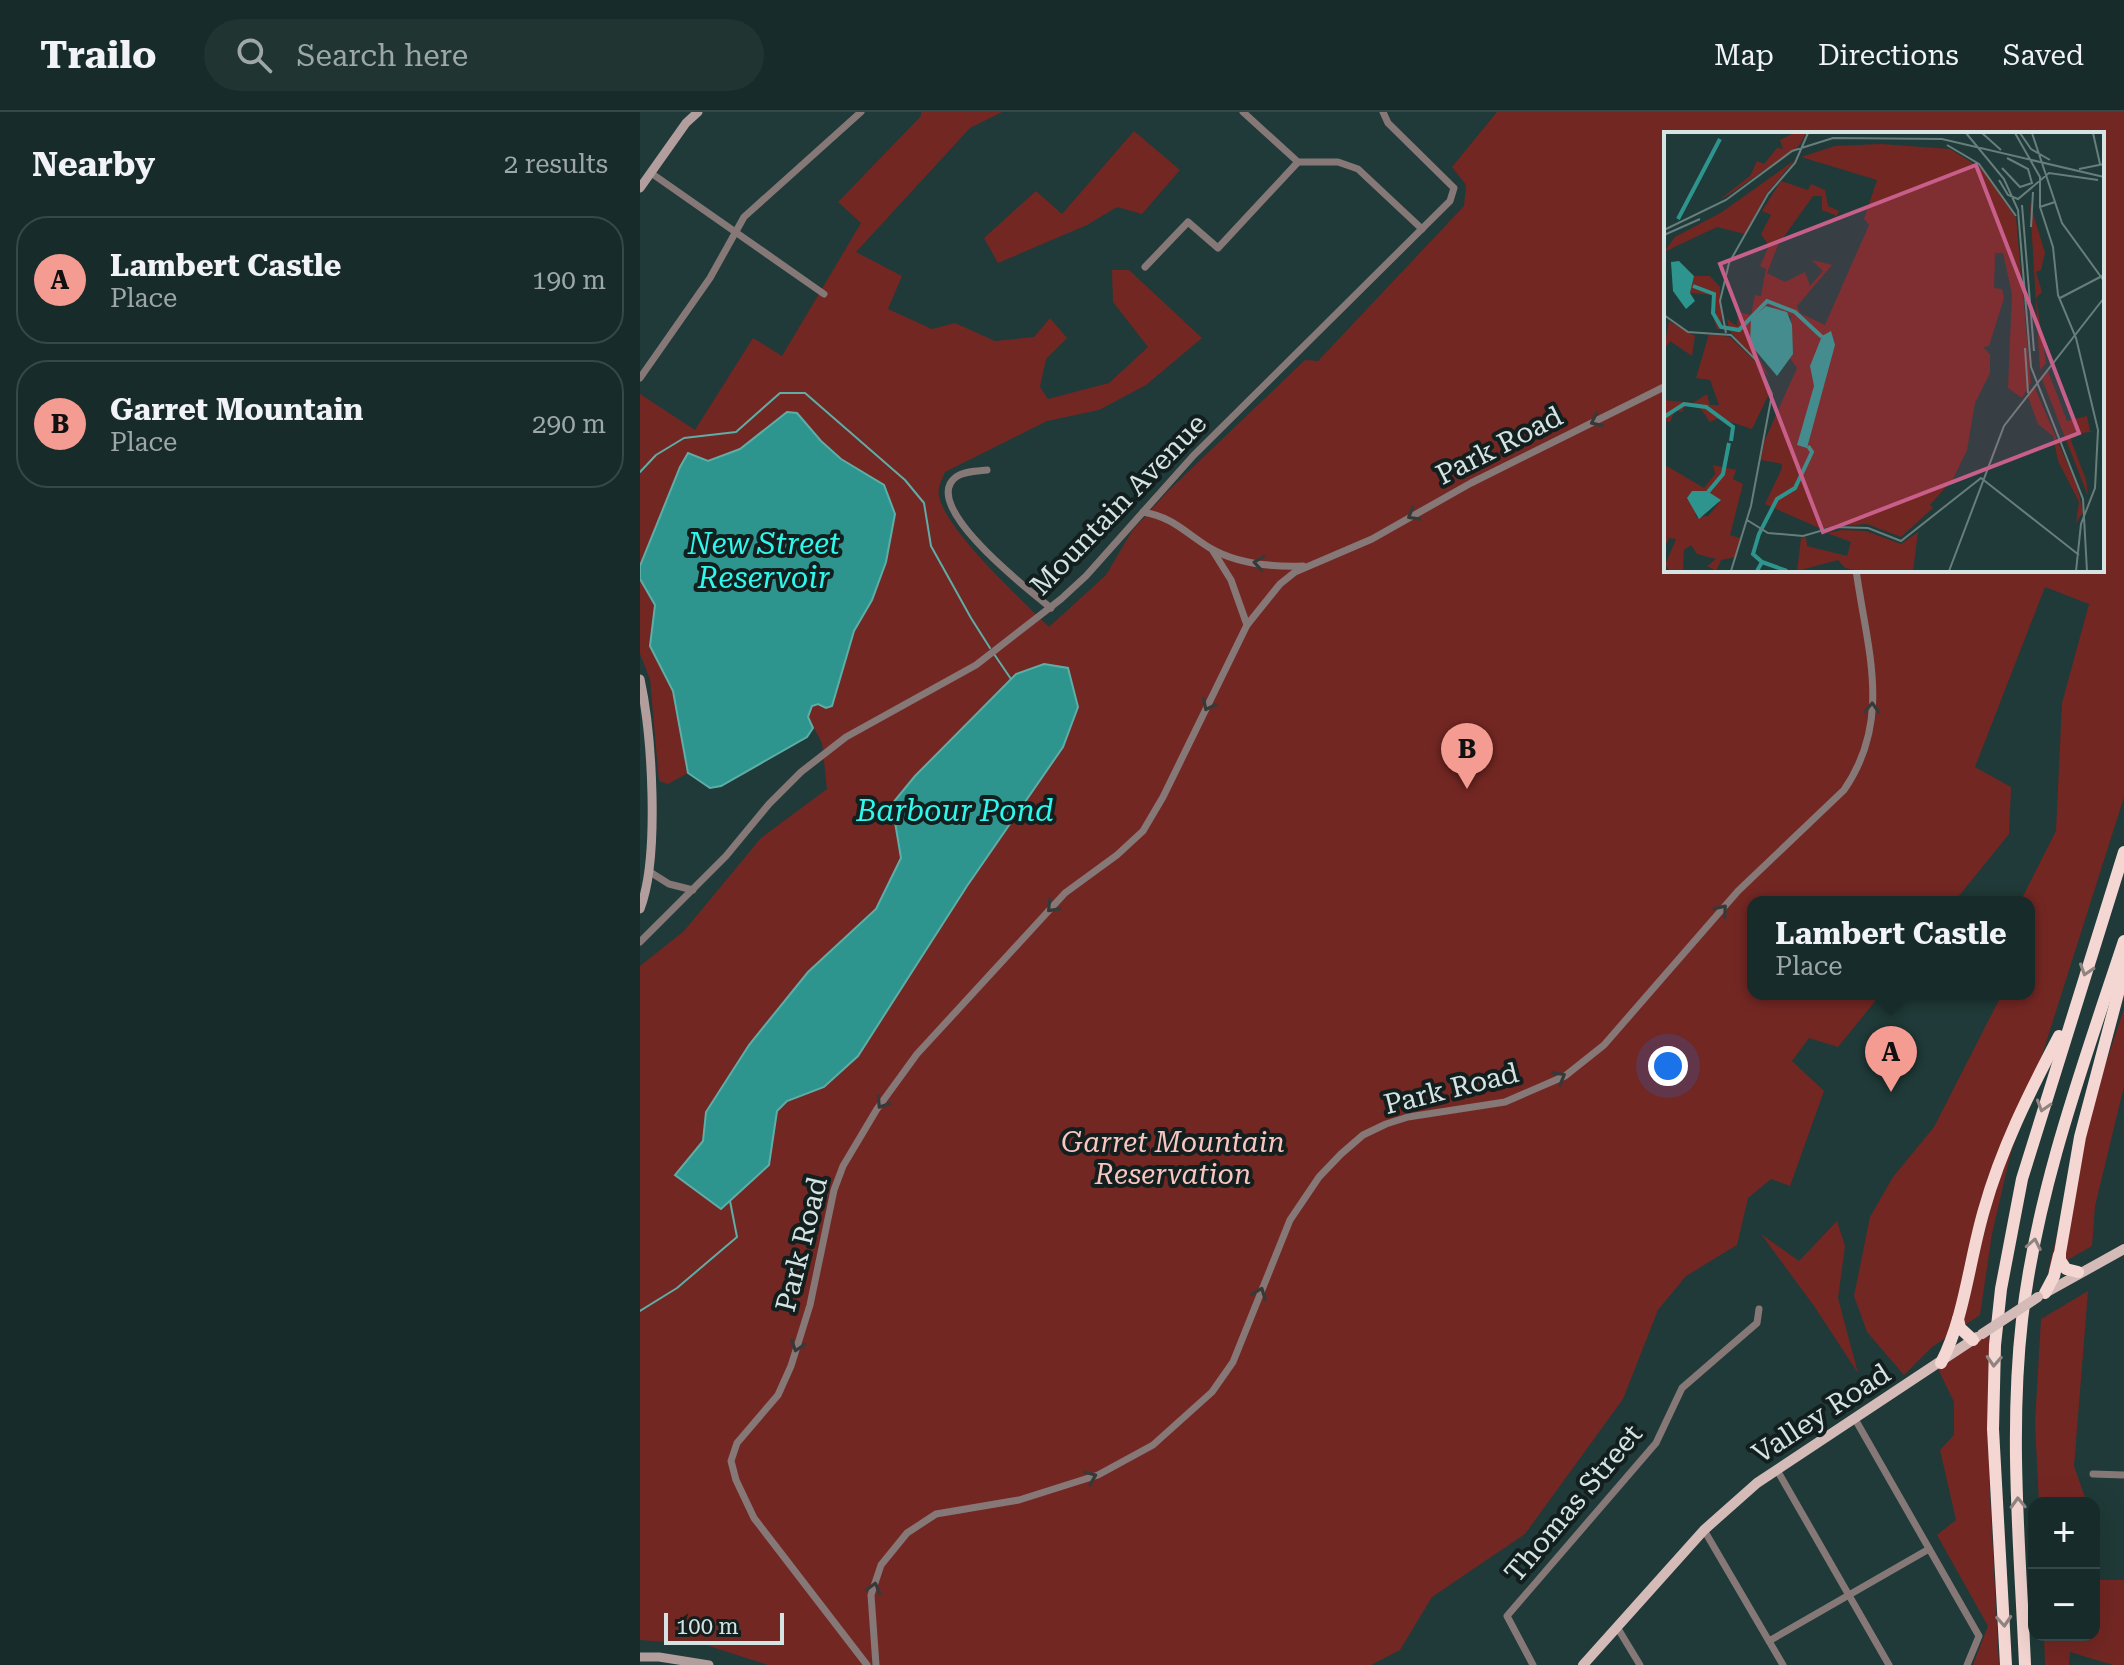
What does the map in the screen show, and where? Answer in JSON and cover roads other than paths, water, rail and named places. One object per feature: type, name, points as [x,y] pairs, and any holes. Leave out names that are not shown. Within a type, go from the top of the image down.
[{"type":"highway","points":[[2006,1665],[1993,1429],[1997,1317],[2022,1179],[2124,852]]},
{"type":"highway","points":[[2025,1665],[2016,1427],[2022,1320],[2029,1265],[2047,1185],[2124,941]]},
{"type":"highway","points":[[2042,1295],[2054,1276],[2060,1253],[2080,1137],[2123,975],[2119,957]]},
{"type":"highway","points":[[1941,1363],[1958,1319],[1996,1171],[2026,1099],[2075,1005]]},
{"type":"highway","points":[[2060,1253],[2060,1260],[2066,1269],[2078,1272]]},
{"type":"highway","points":[[1958,1319],[1960,1328],[1977,1337]]},
{"type":"main road","name":"Valley Road","points":[[1583,1665],[1704,1530],[1757,1483],[2078,1272],[2124,1249]]},
{"type":"street","points":[[640,188],[686,123],[698,112]]},
{"type":"street","points":[[640,378],[710,278],[751,210],[861,112]]},
{"type":"street","points":[[1243,112],[1298,162],[1338,162],[1358,169],[1422,229]]},
{"type":"street","name":"Mountain Avenue","points":[[640,942],[726,856],[783,788],[831,747],[976,665],[1051,608],[1086,576],[1193,456],[1450,201],[1454,188],[1388,123],[1383,112]]},
{"type":"street","points":[[1145,267],[1188,222],[1218,248],[1298,162]]},
{"type":"street","points":[[651,173],[824,294]]},
{"type":"street","name":"Park Road","points":[[867,1665],[754,1518],[736,1480],[731,1461],[737,1443],[778,1395],[791,1366],[810,1305],[834,1190],[843,1166],[877,1109],[917,1054],[1065,893],[1117,855],[1143,831],[1163,797],[1247,625],[1280,584],[1295,572],[1372,539],[1471,483],[1664,387]]},
{"type":"street","points":[[987,470],[960,474],[951,483],[948,493],[953,512],[1002,567],[1051,608]]},
{"type":"street","name":"Park Road","points":[[1143,512],[1170,519],[1212,549],[1236,559],[1262,565],[1309,566]]},
{"type":"street","name":"Park Road","points":[[1212,549],[1231,580],[1247,625]]},
{"type":"street","name":"Park Road","points":[[876,1665],[871,1595],[881,1565],[907,1533],[936,1514],[1019,1500],[1098,1475],[1153,1445],[1212,1392],[1233,1362],[1290,1220],[1319,1177],[1341,1154],[1363,1135],[1397,1121],[1505,1102],[1565,1076],[1604,1045],[1738,891],[1844,790],[1866,751],[1873,703],[1869,647],[1856,572]]},
{"type":"street","points":[[640,679],[650,779],[650,872],[640,909]]},
{"type":"street","points":[[650,872],[669,884],[693,890]]},
{"type":"street","name":"Thomas Street","points":[[1533,1665],[1507,1616],[1656,1443],[1682,1388],[1757,1323],[1759,1309]]},
{"type":"street","points":[[1855,1419],[1979,1636],[1967,1665]]},
{"type":"street","points":[[1777,1470],[1889,1665]]},
{"type":"street","points":[[2093,1474],[2124,1475]]},
{"type":"street","points":[[1704,1530],[1783,1665]]},
{"type":"street","points":[[1769,1641],[1929,1549]]},
{"type":"street","points":[[1617,1627],[1640,1665]]},
{"type":"street","points":[[860,1657],[871,1654],[873,1642]]},
{"type":"street","points":[[640,1657],[709,1665]]},
{"type":"water","name":"New Street Reservoir","points":[[787,412],[797,413],[841,459],[884,485],[895,514],[886,562],[872,600],[854,631],[832,706],[812,706],[808,717],[813,728],[807,737],[721,786],[710,788],[688,773],[673,691],[650,646],[655,605],[640,579],[640,566],[688,453],[708,461],[740,449]]},
{"type":"water","name":"Barbour Pond","points":[[1044,664],[1068,668],[1078,707],[1063,747],[967,886],[858,1056],[824,1087],[787,1101],[777,1111],[769,1165],[721,1209],[675,1175],[703,1141],[706,1112],[749,1045],[808,972],[876,909],[901,858],[892,804],[915,776],[1016,674]]},
{"type":"waterway","points":[[640,472],[656,455],[684,438],[736,432],[780,393],[805,393],[905,480],[924,503],[931,546],[990,648]]},
{"type":"waterway","points":[[994,654],[1011,679]]},
{"type":"waterway","points":[[640,1311],[677,1288],[737,1237],[730,1201]]},
{"type":"place","name":"Garret Mountain","points":[[1467,789]]},
{"type":"place","name":"Lambert Castle","points":[[1891,1092]]},
{"type":"park label","name":"Garret Mountain Reservation","points":[[1173,1158]]}]
